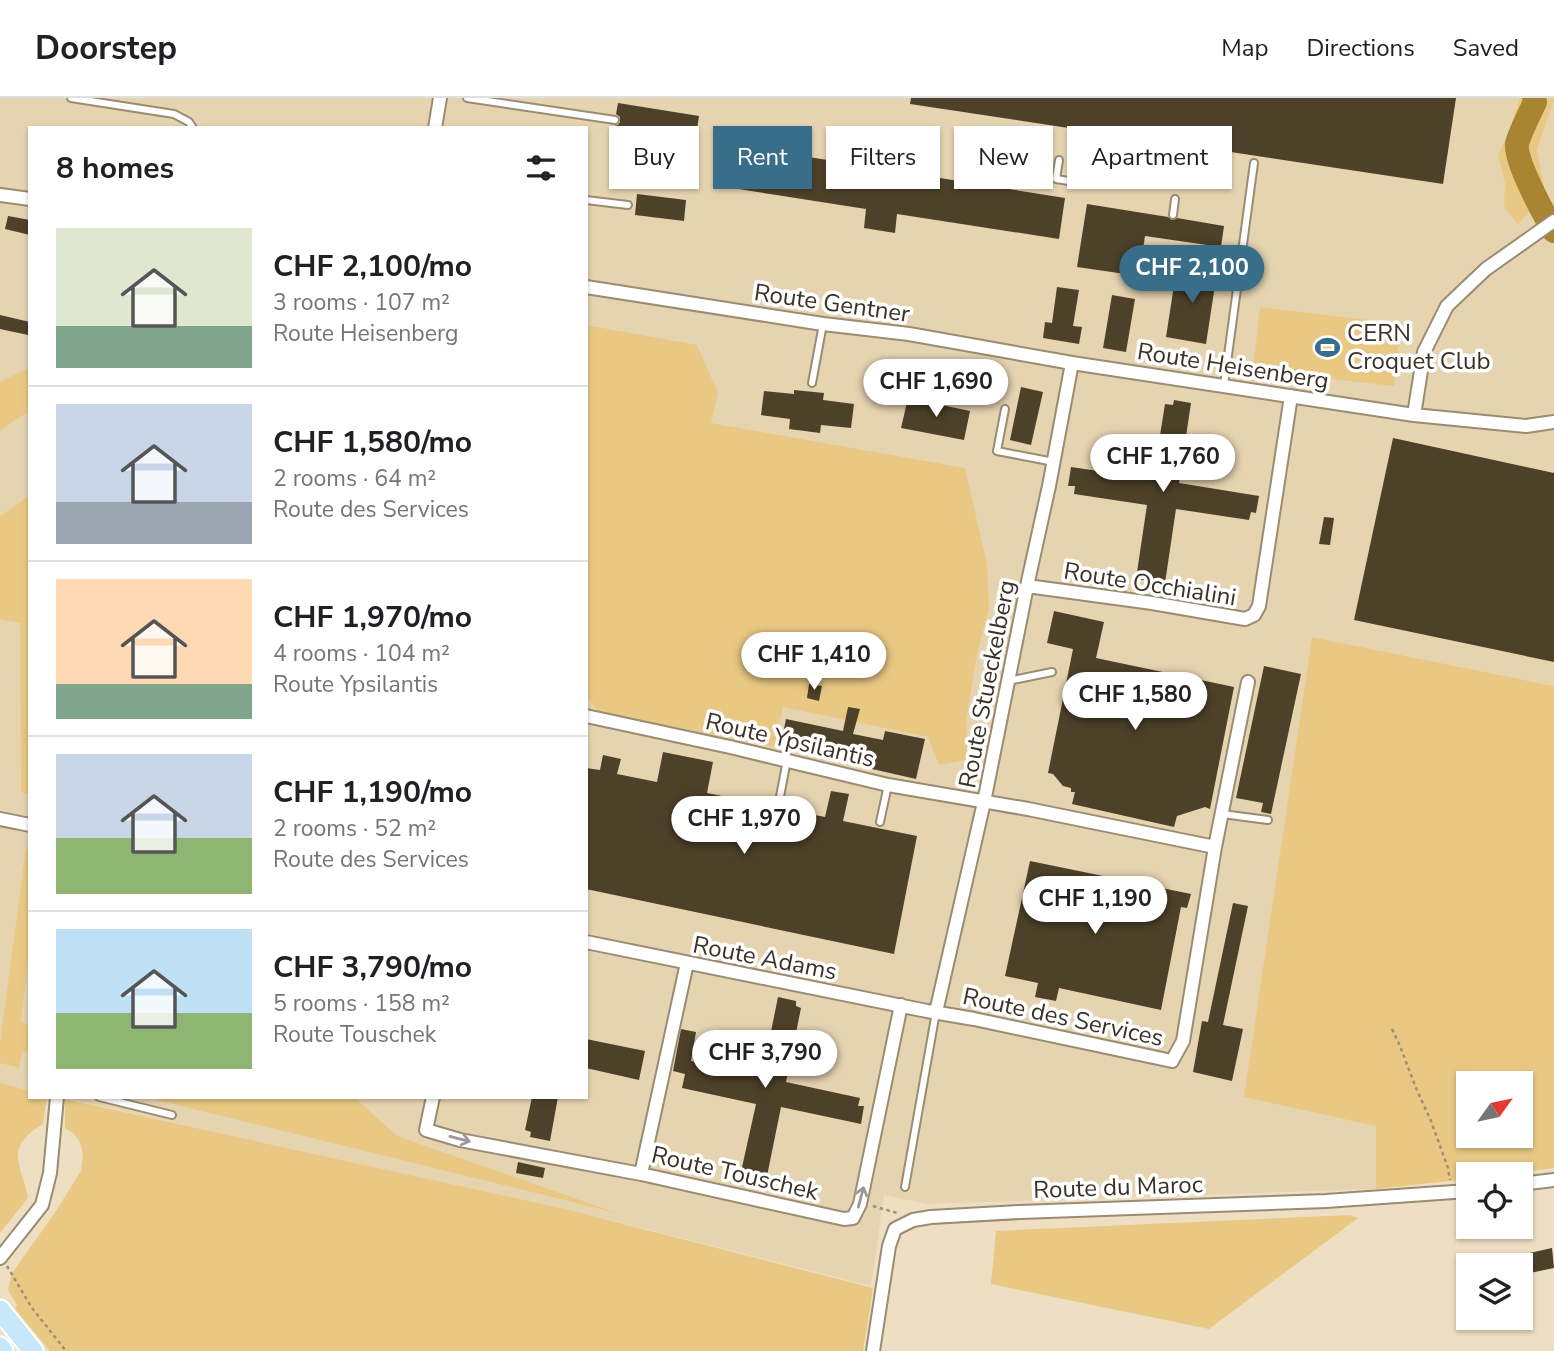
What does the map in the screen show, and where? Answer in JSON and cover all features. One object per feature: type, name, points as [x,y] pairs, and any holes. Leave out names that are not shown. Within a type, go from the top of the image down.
[{"type":"main road","points":[[0,1310],[33,1351]]},
{"type":"street","points":[[435,126],[440,98]]},
{"type":"street","points":[[0,195],[28,200]]},
{"type":"street","points":[[1414,415],[1424,352],[1447,306],[1486,269],[1554,220]]},
{"type":"street","name":"Route Gentner","points":[[588,287],[823,324],[909,334],[1072,363]]},
{"type":"street","name":"Route Heisenberg","points":[[1072,363],[1414,415],[1527,426],[1554,422]]},
{"type":"street","name":"Route Stueckelberg","points":[[936,1013],[985,802],[1072,363]]},
{"type":"street","name":"Route Occhialini","points":[[1027,586],[1245,619],[1254,615],[1259,606],[1292,396]]},
{"type":"street","name":"Route des Services","points":[[936,1013],[974,1018],[1172,1062],[1183,1041],[1215,848],[1248,682]]},
{"type":"street","name":"Route Ypsilantis","points":[[588,716],[888,785],[985,802]]},
{"type":"street","points":[[985,802],[1215,848]]},
{"type":"street","points":[[0,819],[28,825]]},
{"type":"street","name":"Route Adams","points":[[588,942],[936,1013]]},
{"type":"street","points":[[641,1174],[687,963]]},
{"type":"street","points":[[860,1204],[901,1005]]},
{"type":"street","points":[[1,1257],[41,1208],[50,1173],[57,1099]]},
{"type":"street","name":"Route Touschek","points":[[433,1099],[426,1130],[460,1140],[641,1174],[844,1219],[853,1217],[860,1204]]},
{"type":"street","points":[[1533,1183],[1554,1180]]},
{"type":"street","name":"Route du Maroc","points":[[904,1223],[931,1217],[1020,1212],[1326,1201],[1456,1192]]},
{"type":"street","points":[[873,1351],[890,1246],[895,1229],[904,1223]]},
{"type":"lane","points":[[71,98],[174,114],[192,126]]},
{"type":"lane","points":[[467,98],[615,120]]},
{"type":"lane","points":[[1059,160],[1056,179],[1067,181]]},
{"type":"lane","points":[[1224,385],[1254,163]]},
{"type":"lane","points":[[1173,215],[1175,199]]},
{"type":"lane","points":[[588,200],[628,205]]},
{"type":"lane","points":[[812,383],[823,324]]},
{"type":"lane","points":[[1005,409],[997,450],[1054,462]]},
{"type":"lane","points":[[1008,681],[1052,672]]},
{"type":"lane","points":[[778,807],[787,760]]},
{"type":"lane","points":[[880,822],[888,785]]},
{"type":"lane","points":[[1222,814],[1268,820]]},
{"type":"lane","points":[[905,1187],[936,1013]]},
{"type":"lane","points":[[107,1099],[172,1115]]},
{"type":"path","points":[[1392,1028],[1431,1121],[1448,1168],[1452,1193]]},
{"type":"path","points":[[860,1204],[896,1212],[904,1223]]},
{"type":"path","points":[[1,1257],[32,1308],[66,1351]]},
{"type":"shaded area","points":[[0,98],[1554,98],[1554,686],[1312,637],[1376,1126],[1376,1189],[926,1204],[884,1195],[871,1286],[618,1222],[69,1099],[588,1099],[588,126],[28,126],[28,1090],[0,1083]]},
{"type":"shaded area","points":[[1520,98],[1554,98],[1554,101],[1537,149],[1545,193],[1518,225],[1504,206],[1505,183],[1498,155],[1510,130]]},
{"type":"shaded area","name":"CERN Croquet Club","points":[[1260,307],[1401,324],[1394,386],[1253,370]]},
{"type":"shaded area","points":[[588,325],[697,345],[718,393],[711,423],[965,468],[987,564],[989,609],[977,653],[966,723],[969,759],[939,765],[928,737],[783,707],[774,747],[598,712],[589,699]]},
{"type":"shaded area","points":[[28,368],[28,412],[0,430],[0,382]]},
{"type":"shaded area","points":[[28,496],[28,794],[21,792],[20,623],[0,619],[0,516]]},
{"type":"shaded area","points":[[1312,637],[1554,686],[1554,1168],[1533,1171],[1533,1162],[1456,1162],[1456,1180],[1376,1189],[1376,1126],[1244,1097]]},
{"type":"shaded area","points":[[26,849],[28,962],[21,1021],[28,1025],[28,1052],[22,1053],[19,1068],[0,1063],[0,1043]]},
{"type":"shaded area","points":[[0,1083],[28,1090],[28,1099],[47,1099],[43,1124],[23,1141],[19,1149],[19,1165],[28,1198],[0,1233]]},
{"type":"shaded area","points":[[65,1099],[569,1210],[873,1288],[863,1351],[50,1351],[15,1309],[17,1305],[8,1290],[12,1273],[81,1171],[83,1154],[80,1142],[65,1128]]},
{"type":"shaded area","points":[[153,1099],[356,1099],[397,1136],[617,1213]]},
{"type":"shaded area","points":[[1350,1215],[1358,1218],[1209,1329],[991,1284],[996,1231]]},
{"type":"building","points":[[911,98],[1456,98],[1443,184],[1232,152],[1232,126],[1067,128],[910,104]]},
{"type":"building","points":[[618,103],[699,116],[698,126],[614,126],[620,122],[620,117],[616,114]]},
{"type":"building","points":[[812,158],[826,160],[826,189],[940,189],[940,178],[954,180],[954,189],[1009,189],[1065,198],[1059,239],[897,214],[895,233],[864,228],[866,209],[739,189],[812,189]]},
{"type":"building","points":[[637,194],[686,200],[684,221],[635,215]]},
{"type":"building","points":[[1087,204],[1168,217],[1172,220],[1177,218],[1224,226],[1221,247],[1145,236],[1139,276],[1077,267]]},
{"type":"building","points":[[8,216],[28,220],[28,235],[5,229]]},
{"type":"building","points":[[1177,266],[1217,272],[1206,344],[1166,337]]},
{"type":"building","points":[[1057,287],[1079,290],[1073,326],[1082,327],[1079,344],[1043,338],[1045,322],[1052,323]]},
{"type":"building","points":[[1112,295],[1135,299],[1126,352],[1103,348]]},
{"type":"building","points":[[0,315],[28,322],[28,335],[0,329]]},
{"type":"building","points":[[1021,387],[1043,392],[1031,445],[1010,440]]},
{"type":"building","points":[[794,390],[824,393],[823,400],[854,404],[851,428],[821,425],[820,433],[789,429],[790,419],[761,415],[764,391],[794,394]]},
{"type":"building","points":[[908,398],[970,411],[964,440],[901,428]]},
{"type":"building","points":[[1174,400],[1191,403],[1179,483],[1259,496],[1256,513],[1251,512],[1249,520],[1176,509],[1165,583],[1136,579],[1147,505],[1074,494],[1075,486],[1068,486],[1071,467],[1153,479],[1165,404],[1173,405]]},
{"type":"building","points":[[1393,438],[1554,473],[1554,662],[1354,620]]},
{"type":"building","points":[[1324,517],[1334,518],[1330,545],[1319,544]]},
{"type":"building","points":[[1054,611],[1104,622],[1096,658],[1234,687],[1210,809],[1205,807],[1177,816],[1174,827],[1072,804],[1075,792],[1071,792],[1071,788],[1063,786],[1053,774],[1048,773],[1073,649],[1047,643]]},
{"type":"building","points":[[1264,666],[1301,674],[1271,814],[1261,812],[1263,803],[1236,798]]},
{"type":"building","points":[[809,684],[822,686],[819,701],[807,698]]},
{"type":"building","points":[[848,707],[860,709],[853,734],[883,740],[885,731],[925,739],[916,779],[780,748],[786,719],[843,731]]},
{"type":"building","points":[[663,752],[713,762],[707,793],[772,806],[776,812],[783,809],[825,817],[831,791],[849,794],[843,821],[917,836],[894,954],[588,889],[588,768],[600,770],[603,755],[621,759],[617,774],[657,782]]},
{"type":"building","points":[[1030,861],[1191,894],[1187,908],[1181,907],[1161,1010],[1059,988],[1056,1001],[1035,997],[1038,983],[1005,976]]},
{"type":"building","points":[[1233,903],[1248,906],[1223,1025],[1243,1029],[1232,1081],[1193,1072],[1202,1021],[1208,1022]]},
{"type":"building","points":[[778,997],[796,1001],[796,1006],[801,1008],[786,1082],[860,1098],[858,1106],[864,1106],[861,1124],[781,1107],[766,1181],[759,1180],[758,1185],[739,1181],[756,1104],[682,1088],[685,1074],[673,1071],[681,1029],[696,1032],[691,1061],[762,1076]]},
{"type":"building","points":[[588,1039],[645,1051],[639,1080],[588,1068]]},
{"type":"building","points":[[532,1099],[558,1099],[550,1141],[530,1137],[531,1132],[525,1130]]},
{"type":"building","points":[[518,1162],[545,1168],[543,1178],[516,1173]]},
{"type":"building","points":[[1552,1248],[1554,1268],[1533,1272],[1533,1253],[1530,1253]]},
{"type":"waterway","points":[[1534,98],[1535,102],[1518,140],[1518,152],[1531,188],[1554,231]]},
{"type":"place","name":"CERN Croquet Club","points":[[1327,347]]}]
